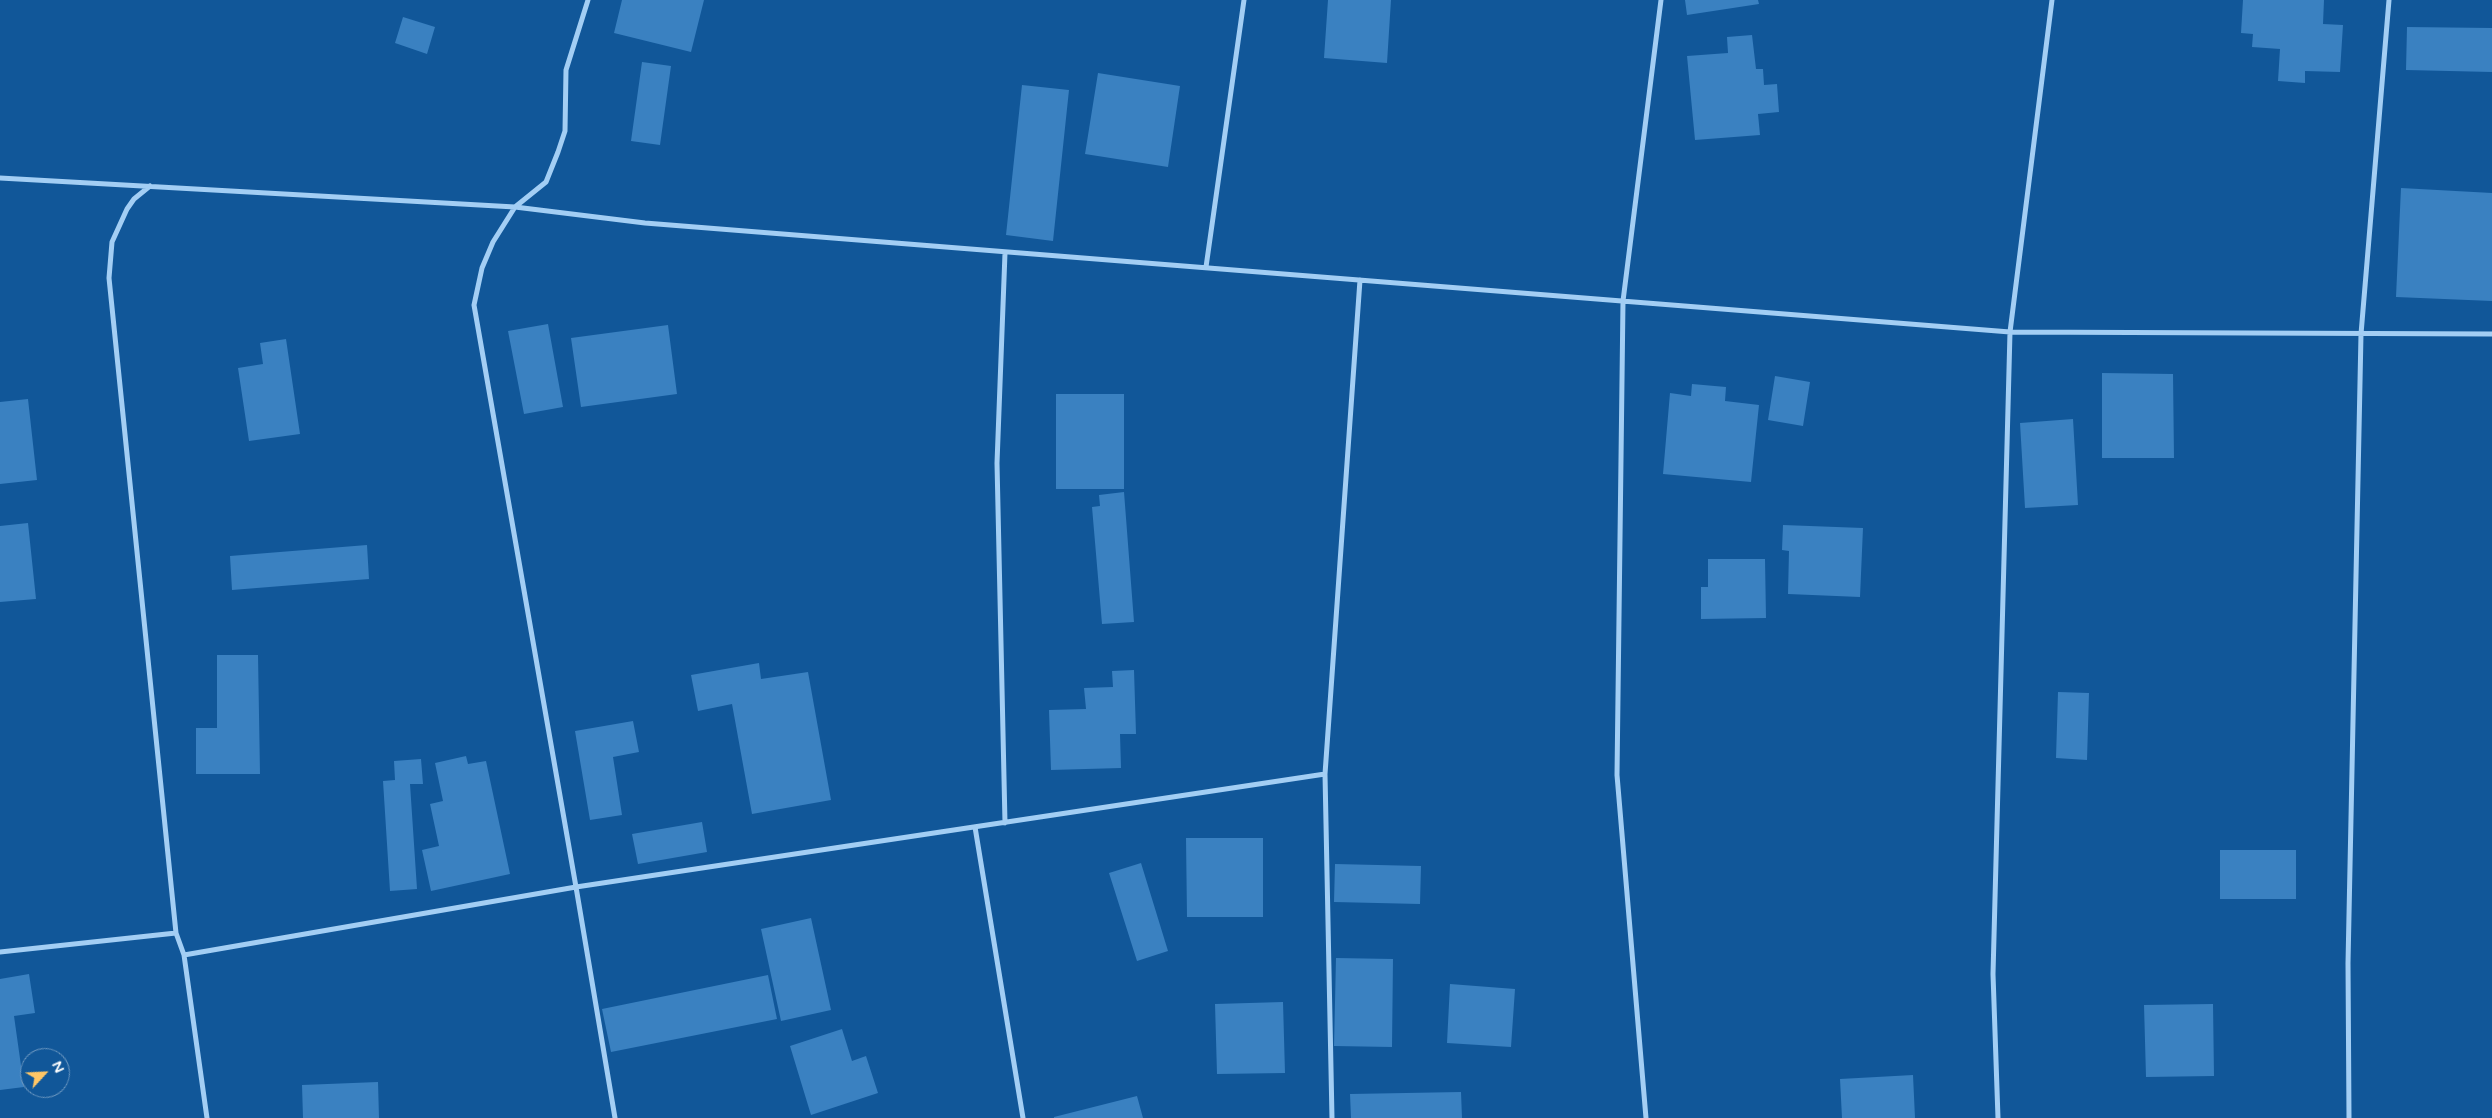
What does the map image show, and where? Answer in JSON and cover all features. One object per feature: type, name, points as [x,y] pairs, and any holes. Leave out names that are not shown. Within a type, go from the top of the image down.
[{"type":"street","points":[[588,0],[566,70],[565,131],[558,152],[546,182],[515,207],[493,242],[482,268],[474,305],[615,1118]]},
{"type":"street","points":[[1206,267],[1244,0]]},
{"type":"street","points":[[1646,1118],[1617,776],[1624,301],[1661,0]]},
{"type":"street","points":[[1998,1118],[1993,974],[2010,332],[2052,0]]},
{"type":"street","points":[[2349,1118],[2348,963],[2361,334],[2389,0]]},
{"type":"street","points":[[0,178],[515,207],[645,224],[2010,332],[2492,334]]},
{"type":"street","points":[[150,186],[134,199],[127,209],[112,242],[109,278],[176,933],[184,955],[206,1118]]},
{"type":"street","points":[[1005,253],[997,463],[1005,823]]},
{"type":"street","points":[[1332,1118],[1325,774],[1360,280]]},
{"type":"street","points":[[184,955],[576,887],[1325,774]]},
{"type":"street","points":[[975,828],[1023,1118]]},
{"type":"street","points":[[0,952],[176,933]]},
{"type":"building","points":[[622,0],[704,0],[691,52],[614,33]]},
{"type":"building","points":[[1328,0],[1391,0],[1387,63],[1324,58]]},
{"type":"building","points":[[1685,0],[1758,0],[1759,4],[1687,15]]},
{"type":"building","points":[[2243,0],[2324,0],[2323,24],[2343,25],[2340,72],[2305,71],[2305,83],[2278,81],[2280,49],[2252,47],[2253,34],[2241,33]]},
{"type":"building","points":[[403,17],[435,27],[427,54],[395,43]]},
{"type":"building","points":[[2407,27],[2492,28],[2492,72],[2406,70]]},
{"type":"building","points":[[1752,35],[1756,69],[1763,69],[1764,85],[1777,84],[1779,112],[1758,114],[1760,135],[1695,140],[1687,56],[1728,53],[1727,37]]},
{"type":"building","points":[[642,62],[671,66],[660,145],[631,141]]},
{"type":"building","points":[[1098,73],[1180,86],[1168,167],[1085,154]]},
{"type":"building","points":[[1022,85],[1069,90],[1053,241],[1006,235]]},
{"type":"building","points":[[2401,188],[2492,193],[2492,301],[2396,297]]},
{"type":"building","points":[[548,324],[563,407],[524,414],[508,331]]},
{"type":"building","points":[[668,325],[677,394],[581,407],[571,338]]},
{"type":"building","points":[[286,339],[300,434],[249,441],[238,368],[263,364],[260,343]]},
{"type":"building","points":[[2102,373],[2173,374],[2174,458],[2102,458]]},
{"type":"building","points":[[1775,376],[1810,382],[1803,426],[1768,420]]},
{"type":"building","points":[[1692,384],[1726,387],[1725,401],[1759,405],[1751,482],[1663,474],[1670,393],[1691,396]]},
{"type":"building","points":[[1056,394],[1124,394],[1124,489],[1056,489]]},
{"type":"building","points":[[28,399],[37,480],[0,484],[0,402]]},
{"type":"building","points":[[2073,419],[2078,505],[2025,508],[2020,423]]},
{"type":"building","points":[[1124,492],[1134,622],[1102,624],[1092,507],[1100,506],[1099,495]]},
{"type":"building","points":[[28,523],[36,599],[0,602],[0,526]]},
{"type":"building","points":[[1783,525],[1863,528],[1860,597],[1788,594],[1789,551],[1782,550]]},
{"type":"building","points":[[367,545],[369,579],[232,590],[230,556]]},
{"type":"building","points":[[1708,559],[1765,559],[1766,618],[1701,619],[1701,587],[1708,587]]},
{"type":"building","points":[[217,655],[258,655],[260,774],[196,774],[196,728],[217,728]]},
{"type":"building","points":[[759,663],[761,679],[808,672],[831,800],[752,814],[732,704],[698,711],[691,675]]},
{"type":"building","points":[[1134,670],[1136,734],[1120,734],[1121,768],[1051,770],[1049,710],[1086,709],[1084,688],[1113,687],[1112,671]]},
{"type":"building","points":[[2058,692],[2089,693],[2087,760],[2056,758]]},
{"type":"building","points":[[633,721],[639,752],[613,757],[622,815],[590,820],[575,731]]},
{"type":"building","points":[[466,756],[468,764],[486,761],[510,874],[431,891],[422,850],[439,846],[430,804],[443,801],[435,763]]},
{"type":"building","points":[[421,759],[423,784],[410,784],[417,889],[390,891],[383,781],[395,780],[394,761]]},
{"type":"building","points":[[702,822],[707,852],[638,864],[632,834]]},
{"type":"building","points":[[1186,838],[1263,838],[1263,917],[1187,917]]},
{"type":"building","points":[[2220,850],[2296,850],[2296,899],[2220,899]]},
{"type":"building","points":[[1141,863],[1168,951],[1137,961],[1109,873]]},
{"type":"building","points":[[1335,864],[1421,866],[1420,904],[1334,902]]},
{"type":"building","points":[[811,918],[831,1010],[781,1021],[761,929]]},
{"type":"building","points":[[1336,958],[1393,959],[1392,1047],[1334,1046]]},
{"type":"building","points":[[29,974],[35,1013],[14,1016],[20,1059],[20,1088],[0,1090],[0,979]]},
{"type":"building","points":[[768,975],[777,1019],[611,1052],[602,1009]]},
{"type":"building","points":[[1450,984],[1515,989],[1511,1047],[1447,1043]]},
{"type":"building","points":[[1283,1002],[1285,1073],[1217,1074],[1215,1004]]},
{"type":"building","points":[[2213,1004],[2214,1076],[2146,1077],[2144,1005]]},
{"type":"building","points":[[842,1029],[852,1061],[866,1056],[878,1093],[811,1115],[790,1046]]},
{"type":"building","points":[[1913,1075],[1915,1118],[1842,1118],[1840,1079]]},
{"type":"building","points":[[378,1082],[379,1118],[303,1118],[302,1085]]},
{"type":"building","points":[[1461,1092],[1462,1118],[1351,1118],[1350,1094]]},
{"type":"building","points":[[1137,1096],[1143,1118],[1054,1118],[1054,1117]]}]
